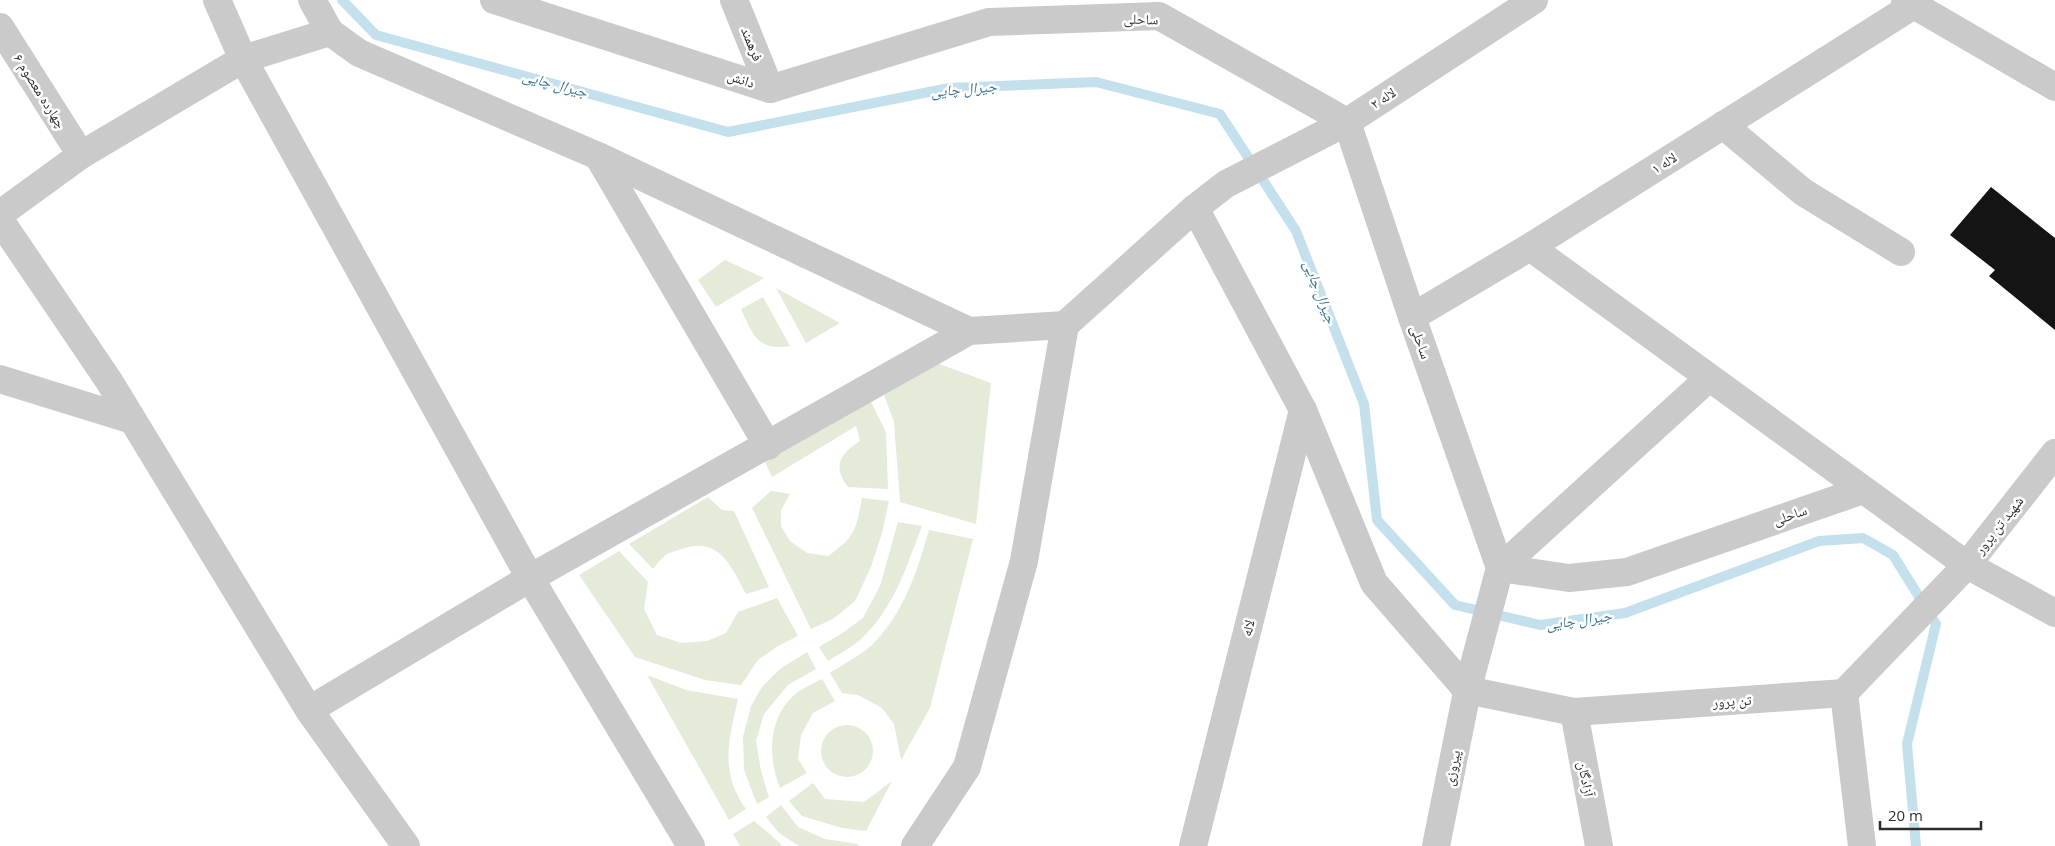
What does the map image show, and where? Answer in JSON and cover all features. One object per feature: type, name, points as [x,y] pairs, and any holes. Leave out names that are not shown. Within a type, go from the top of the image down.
[{"type":"street","points":[[217,0],[243,59],[530,578],[690,846]]},
{"type":"street","points":[[312,0],[330,32],[359,53],[598,156],[970,331]]},
{"type":"street","name":"دانش","points":[[494,0],[770,89],[985,11]]},
{"type":"street","name":"فرهمند","points":[[734,0],[770,89]]},
{"type":"street","name":"لاله ۲","points":[[1065,325],[1195,208],[1226,184],[1346,122],[1534,0]]},
{"type":"street","points":[[1909,3],[2055,88]]},
{"type":"street","name":"لاله ۱","points":[[1412,317],[1530,247],[1723,125],[1909,3]]},
{"type":"street","name":"ساحلی","points":[[985,11],[1167,8],[1346,122],[1500,570],[1569,578],[1626,572],[1863,490]]},
{"type":"street","name":"چهارده معصوم ۶","points":[[0,27],[81,154]]},
{"type":"street","points":[[0,214],[81,154],[243,59],[330,32]]},
{"type":"street","points":[[1723,125],[1803,192],[1901,252]]},
{"type":"street","points":[[598,156],[768,446]]},
{"type":"street","points":[[1195,208],[1303,410],[1374,584],[1468,689]]},
{"type":"street","points":[[0,220],[109,381],[309,710],[406,846]]},
{"type":"street","points":[[1530,247],[1967,565],[1844,693],[1862,846]]},
{"type":"street","points":[[309,710],[530,578],[970,331],[1065,325],[1024,561],[968,767],[915,846]]},
{"type":"street","points":[[1500,570],[1709,378]]},
{"type":"street","points":[[0,379],[132,420]]},
{"type":"street","name":"لاله","points":[[1193,846],[1303,410]]},
{"type":"street","name":"شهید تن پرور","points":[[2055,453],[1967,565],[2055,613]]},
{"type":"street","name":"پیروزی","points":[[1436,846],[1468,689],[1500,570]]},
{"type":"street","name":"تن پرور","points":[[1468,689],[1574,712],[1844,693]]},
{"type":"street","name":"آزادگان","points":[[1574,712],[1599,846]]},
{"type":"green space","points":[[725,260],[764,278],[716,307],[698,280]]},
{"type":"green space","points":[[776,288],[840,323],[806,343]]},
{"type":"green space","points":[[763,297],[790,346],[770,346],[763,343],[749,326],[741,309]]},
{"type":"green space","points":[[937,363],[991,383],[976,524],[900,502],[894,422],[884,395]]},
{"type":"green space","points":[[870,400],[886,432],[888,489],[848,487],[843,480],[839,467],[843,456],[860,441],[856,426],[772,477],[764,460]]},
{"type":"green space","points":[[771,491],[790,494],[781,510],[781,526],[790,541],[807,553],[828,556],[844,543],[853,532],[862,498],[889,501],[882,533],[871,567],[855,601],[833,619],[811,629],[752,508]]},
{"type":"green space","points":[[708,497],[722,510],[734,511],[769,587],[746,594],[730,565],[716,551],[707,547],[697,546],[670,553],[653,569],[629,544]]},
{"type":"green space","points":[[898,522],[922,526],[898,587],[872,628],[856,643],[828,661],[819,647],[863,618],[880,586]]},
{"type":"green space","points":[[929,530],[973,539],[930,708],[901,760],[894,724],[882,708],[858,695],[842,693],[830,673],[872,645],[893,619],[908,591],[920,561]]},
{"type":"green space","points":[[619,551],[648,582],[644,609],[657,635],[681,643],[707,641],[726,633],[738,612],[777,598],[798,636],[778,646],[758,660],[741,685],[705,680],[635,657],[579,575]]},
{"type":"green space","points":[[807,652],[816,669],[788,685],[764,714],[756,741],[761,771],[769,797],[757,804],[744,770],[743,737],[751,706],[762,687],[780,669]]},
{"type":"green space","points":[[647,675],[686,690],[738,699],[729,742],[729,768],[732,782],[746,809],[729,820]]},
{"type":"green space","points":[[822,679],[835,701],[813,713],[801,735],[798,759],[807,773],[780,788],[773,763],[772,750],[776,724],[788,701],[801,690]]},
{"type":"green space","points":[[842,725],[852,725],[866,732],[873,746],[873,756],[866,770],[852,777],[842,777],[832,773],[825,766],[821,756],[821,746],[825,736],[832,729]]},
{"type":"green space","points":[[892,781],[866,831],[842,828],[802,816],[789,801],[813,783],[825,799],[864,802]]},
{"type":"green space","points":[[781,805],[798,827],[825,839],[859,844],[857,846],[799,846],[779,833],[766,817]]},
{"type":"green space","points":[[754,821],[782,846],[740,846],[733,834]]},
{"type":"building","points":[[1991,187],[2055,238],[2055,330],[1989,276],[1995,270],[1950,235]]},
{"type":"waterway","name":"جیرال چایی","points":[[342,0],[376,35],[728,132],[949,88],[1096,82],[1220,114],[1296,231],[1364,404],[1377,520],[1455,605],[1540,625],[1625,613],[1819,541],[1863,538],[1893,555],[1936,624],[1907,744],[1916,846]]}]
